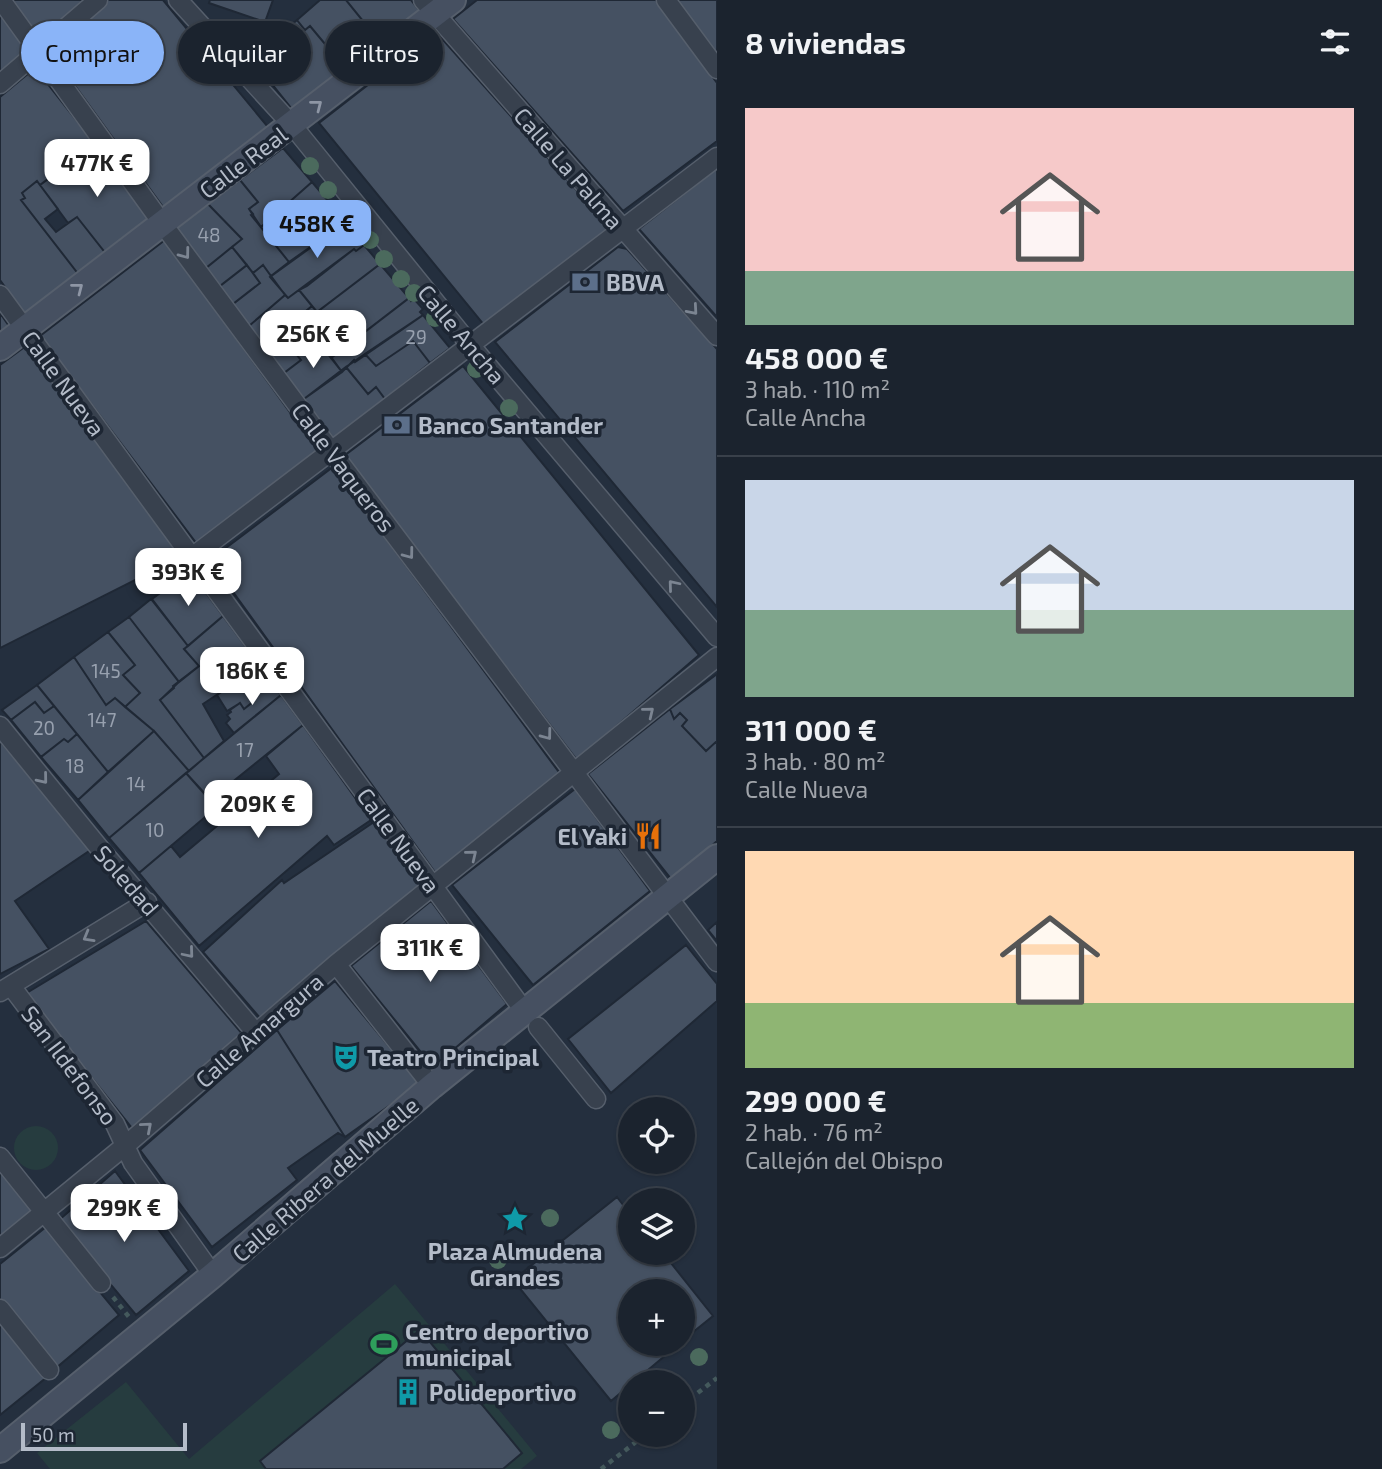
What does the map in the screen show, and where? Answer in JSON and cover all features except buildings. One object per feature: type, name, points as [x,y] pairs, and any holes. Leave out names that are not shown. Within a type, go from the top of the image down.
[{"type":"street","name":"Calle Vaqueros","points":[[1,0],[21,27]]},
{"type":"street","points":[[74,21],[98,0]]},
{"type":"street","name":"Calle Ancha","points":[[178,0],[292,125],[471,346],[717,637]]},
{"type":"street","points":[[666,0],[717,68]]},
{"type":"street","name":"Calle Real","points":[[0,348],[292,125],[437,5]]},
{"type":"street","name":"Calle La Palma","points":[[437,5],[622,228],[717,336]]},
{"type":"street","points":[[0,84],[21,67]]},
{"type":"street","name":"Calle Vaqueros","points":[[62,84],[332,452],[717,962]]},
{"type":"street","points":[[192,557],[717,156]]},
{"type":"street","name":"Calle Nueva","points":[[0,295],[433,887],[531,1019],[596,1099]]},
{"type":"street","name":"Calle Amargura","points":[[0,1248],[127,1145],[336,964],[717,657]]},
{"type":"street","name":"Soledad","points":[[0,726],[256,1033]]},
{"type":"street","name":"Calle Ribera del Muelle","points":[[0,1450],[213,1275],[432,1086],[531,1019],[667,897],[717,857]]},
{"type":"street","points":[[5,989],[147,902]]},
{"type":"street","points":[[336,964],[432,1086]]},
{"type":"street","name":"San Ildefonso","points":[[5,989],[115,1124],[133,1163],[213,1275]]},
{"type":"street","points":[[0,1157],[101,1283]]},
{"type":"street","points":[[0,1310],[49,1370]]},
{"type":"path","points":[[101,1283],[142,1332]]},
{"type":"path","points":[[695,1395],[717,1378]]},
{"type":"path","points":[[601,1469],[629,1447]]},
{"type":"green space","points":[[36,1126],[45,1127],[52,1132],[57,1139],[57,1157],[52,1164],[45,1169],[36,1170],[27,1169],[20,1164],[15,1157],[14,1148],[15,1139],[20,1132],[27,1127]]},
{"type":"green space","name":"Centro deportivo municipal","points":[[395,1284],[537,1456],[521,1469],[50,1469],[37,1453],[126,1382],[189,1459]]},
{"type":"place","name":"BBVA","points":[[585,282]]},
{"type":"place","name":"Banco Santander","points":[[397,425]]},
{"type":"place","name":"El Yaki","points":[[648,836]]},
{"type":"place","name":"Teatro Principal","points":[[346,1057]]},
{"type":"place","name":"Plaza Almudena Grandes","points":[[515,1219]]},
{"type":"place","name":"Centro deportivo municipal","points":[[384,1344]]},
{"type":"place","name":"Polideportivo","points":[[408,1392]]}]
